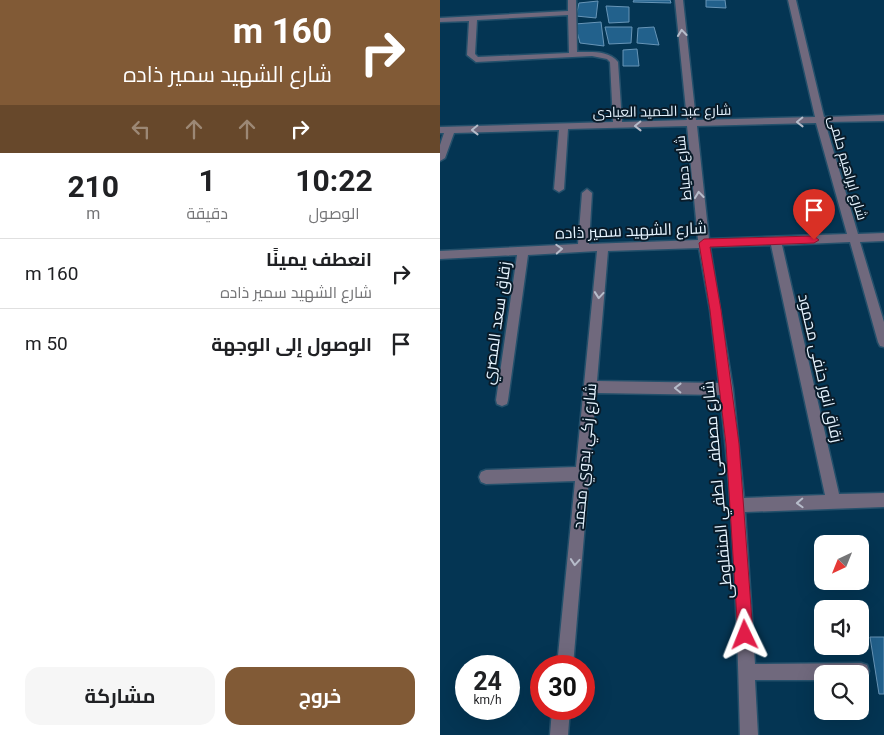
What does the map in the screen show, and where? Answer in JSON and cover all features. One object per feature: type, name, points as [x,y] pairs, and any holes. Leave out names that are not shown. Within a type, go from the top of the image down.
[{"type":"street","points":[[572,0],[572,55]]},
{"type":"street","name":"شارع دمياط","points":[[679,0],[704,243]]},
{"type":"street","name":"شارع ابراهيم حلمى","points":[[792,0],[820,121],[884,342]]},
{"type":"street","points":[[440,20],[572,13]]},
{"type":"street","points":[[473,18],[470,52],[471,57],[476,60],[602,54],[613,60],[618,126]]},
{"type":"street","name":"شارع عبد الحميد العبادى","points":[[445,130],[884,118]]},
{"type":"street","points":[[559,189],[564,127]]},
{"type":"street","points":[[440,158],[445,130]]},
{"type":"street","points":[[583,248],[587,193]]},
{"type":"street","name":"شارع الشهيد سمير ذاده","points":[[440,255],[523,250],[884,237]]},
{"type":"street","name":"زقاق انور حنفى محمود","points":[[776,241],[834,502]]},
{"type":"street","name":"شارع مصطفى لطفي المنفلوطى","points":[[704,243],[727,389],[738,505],[749,735]]},
{"type":"street","name":"شارع زكي بدوي محمد","points":[[566,655],[603,247]]},
{"type":"street","name":"زقاق سعد المصري","points":[[502,400],[523,250]]},
{"type":"street","points":[[590,387],[727,389]]},
{"type":"street","points":[[486,477],[582,474]]},
{"type":"street","points":[[738,505],[884,500]]},
{"type":"street","points":[[747,672],[814,671]]},
{"type":"street","points":[[559,735],[561,720]]},
{"type":"building","points":[[634,0],[670,0],[671,3],[633,2]]},
{"type":"building","points":[[706,0],[725,0],[726,8],[706,7]]},
{"type":"building","points":[[598,1],[596,18],[576,16],[579,3]]},
{"type":"building","points":[[606,6],[629,7],[629,22],[609,23]]},
{"type":"building","points":[[601,22],[604,46],[580,43],[575,24]]},
{"type":"building","points":[[605,27],[632,27],[631,43],[609,44]]},
{"type":"building","points":[[654,27],[659,45],[637,43],[638,28]]},
{"type":"building","points":[[637,49],[639,66],[623,66],[623,50]]},
{"type":"building","points":[[870,637],[884,637],[884,694],[879,694]]},
{"type":"route","points":[[745,635],[733,444],[716,310],[704,243],[814,240]]}]
